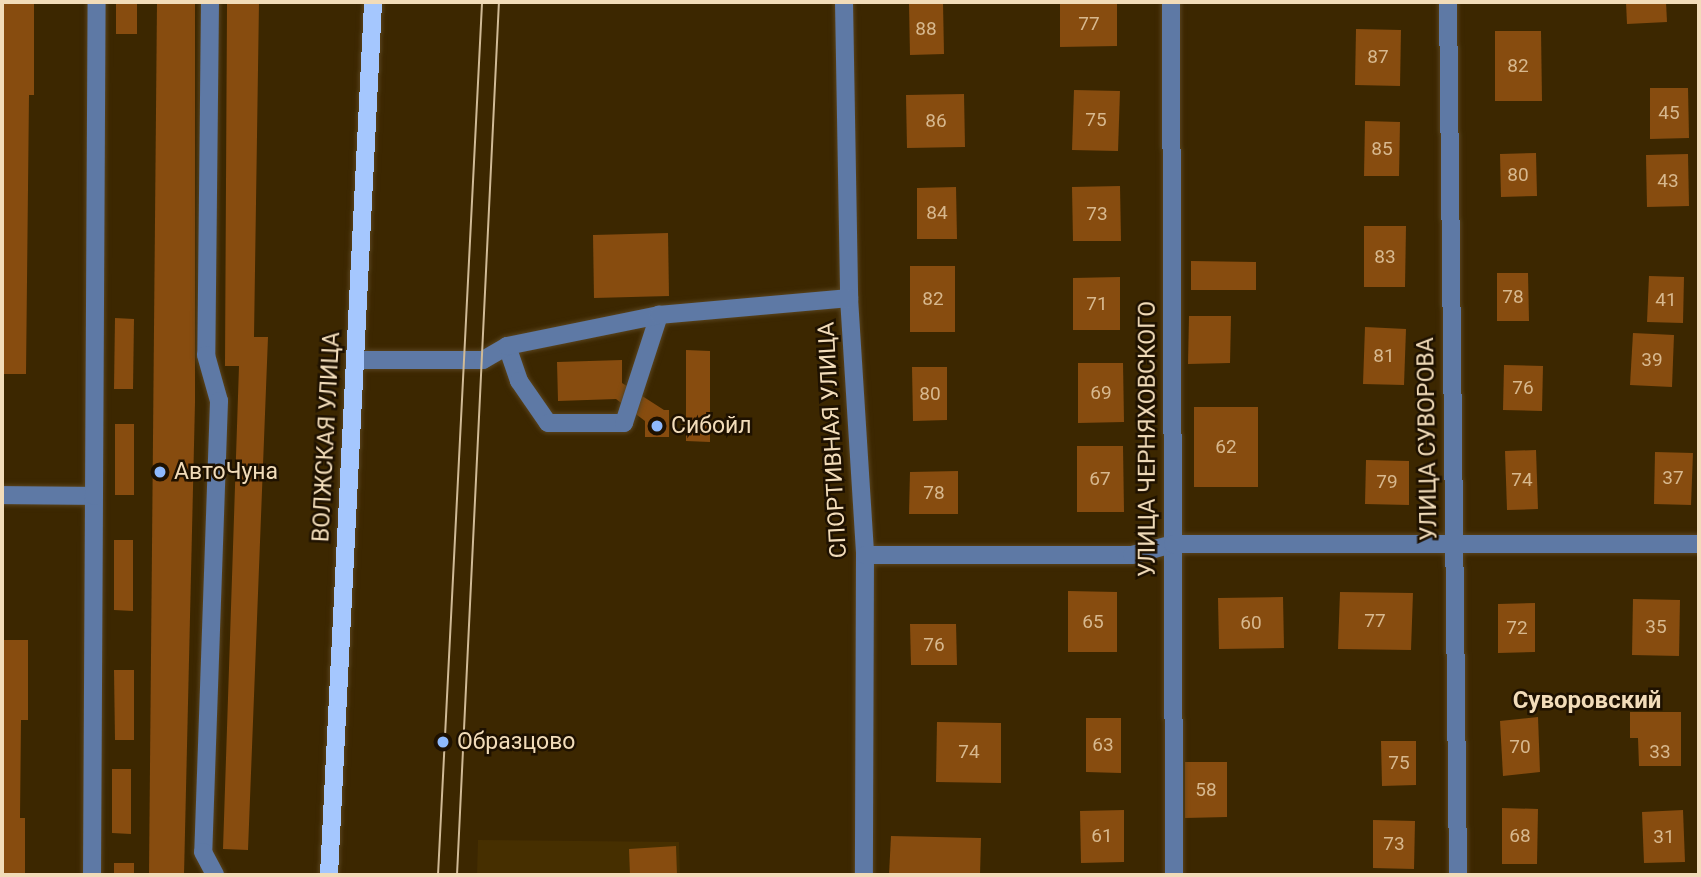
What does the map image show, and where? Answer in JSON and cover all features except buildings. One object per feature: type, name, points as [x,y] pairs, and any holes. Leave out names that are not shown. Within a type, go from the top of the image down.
[{"type":"main road","name":"ВОЛЖСКАЯ УЛИЦА","points":[[329,875],[373,2]]},
{"type":"street","points":[[92,875],[97,2]]},
{"type":"street","points":[[210,2],[206,355],[219,401],[203,852],[215,875]]},
{"type":"street","name":"СПОРТИВНАЯ УЛИЦА","points":[[844,2],[849,298],[864,555],[864,875]]},
{"type":"street","name":"УЛИЦА ЧЕРНЯХОВСКОГО","points":[[1171,2],[1174,875]]},
{"type":"street","name":"УЛИЦА СУВОРОВА","points":[[1448,2],[1458,875]]},
{"type":"street","points":[[356,360],[483,360],[506,346],[659,315],[849,298]]},
{"type":"street","points":[[506,346],[519,381],[548,423],[624,423],[659,315]]},
{"type":"street","points":[[2,495],[94,496]]},
{"type":"street","points":[[864,555],[1132,555],[1173,544],[1699,544]]},
{"type":"shaded area","points":[[478,840],[679,842],[680,875],[477,875]]},
{"type":"tram line","points":[[438,875],[482,2]]},
{"type":"tram line","points":[[457,875],[499,2]]},
{"type":"place","name":"Сибойл","points":[[657,426]]},
{"type":"place","name":"АвтоЧуна","points":[[160,472]]},
{"type":"place","name":"Образцово","points":[[443,742]]},
{"type":"district","name":"Суворовский","points":[[1587,701]]}]
